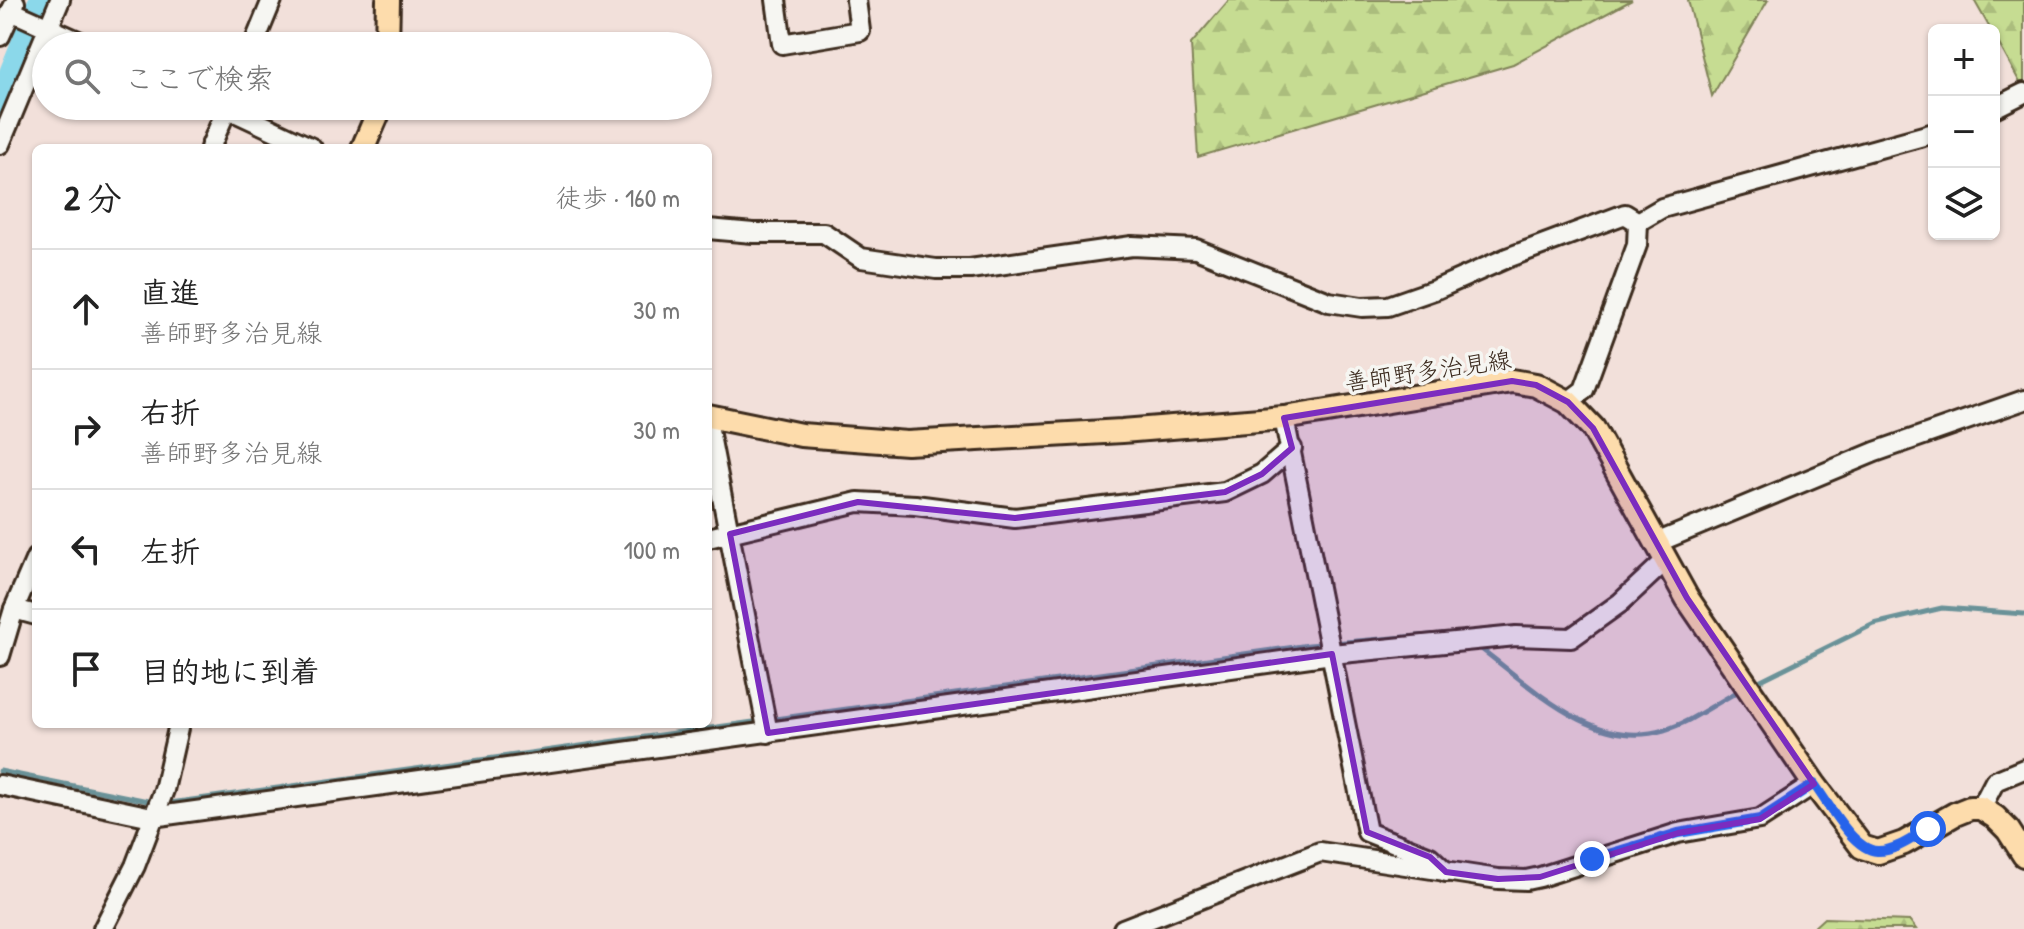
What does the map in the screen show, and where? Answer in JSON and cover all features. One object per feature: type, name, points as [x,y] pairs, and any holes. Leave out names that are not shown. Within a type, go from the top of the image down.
[{"type":"main road","points":[[387,32],[388,0]]},
{"type":"main road","points":[[365,144],[375,120]]},
{"type":"main road","name":"善師野多治見線","points":[[712,417],[801,435],[907,443],[1284,418],[1512,381],[1536,385],[1568,402],[1593,428],[1660,552],[1814,784],[1862,847],[1878,852],[1904,843],[1955,814],[1970,808],[1981,808]]},
{"type":"main road","points":[[1981,808],[2008,830],[2024,855]]},
{"type":"street","points":[[46,32],[60,0]]},
{"type":"street","points":[[259,32],[272,0]]},
{"type":"street","points":[[776,0],[782,44],[860,31],[856,0]]},
{"type":"street","points":[[0,36],[14,5],[59,32]]},
{"type":"street","points":[[0,144],[32,66]]},
{"type":"street","points":[[2000,105],[2024,93]]},
{"type":"street","points":[[212,144],[221,120]]},
{"type":"street","points":[[253,120],[304,144]]},
{"type":"street","points":[[1638,222],[1662,208],[1928,135]]},
{"type":"street","points":[[712,229],[824,233],[861,258],[936,269],[970,269],[1132,246],[1177,246],[1196,249],[1329,302],[1362,307],[1388,306],[1437,289],[1507,258],[1625,214],[1638,222]]},
{"type":"street","points":[[1568,402],[1584,390],[1637,245],[1638,222]]},
{"type":"street","points":[[0,785],[152,817],[1332,653],[1516,636],[1571,638],[1620,603],[1660,552],[1875,452],[2024,400]]},
{"type":"street","points":[[1284,418],[1367,832],[1430,857],[1446,872]]},
{"type":"street","points":[[712,445],[768,733]]},
{"type":"street","points":[[712,537],[858,502],[915,505],[1015,518],[1225,492],[1262,474],[1292,448]]},
{"type":"street","points":[[0,656],[14,609],[32,567]]},
{"type":"street","points":[[14,609],[32,614]]},
{"type":"street","points":[[103,929],[135,866],[164,790],[178,728]]},
{"type":"street","points":[[1981,808],[1995,781],[2024,769]]},
{"type":"street","points":[[1123,929],[1320,852],[1446,872],[1526,880],[1678,833],[1760,819],[1814,784]]},
{"type":"highlighted area","points":[[1512,381],[1536,385],[1568,402],[1593,428],[1687,598],[1814,784],[1760,819],[1678,833],[1540,877],[1498,879],[1446,872],[1430,857],[1367,832],[1332,654],[768,733],[730,534],[858,502],[1015,518],[1225,492],[1262,474],[1292,448],[1284,418]]},
{"type":"green space","points":[[1229,0],[1632,0],[1513,64],[1198,157],[1191,44]]},
{"type":"green space","points":[[1688,0],[1768,0],[1712,96]]},
{"type":"green space","points":[[1974,0],[2024,0],[2024,90],[2000,46],[2000,24],[1988,24]]},
{"type":"green space","points":[[1824,918],[1910,921],[1916,929],[1812,929]]},
{"type":"waterway","points":[[0,108],[44,0]]},
{"type":"waterway","points":[[1753,684],[1874,624],[1942,608],[2024,614]]},
{"type":"waterway","points":[[712,728],[1309,645],[1442,634]]},
{"type":"waterway","points":[[1476,645],[1563,710],[1587,723],[1612,731],[1638,734],[1674,727],[1741,690]]},
{"type":"waterway","points":[[163,804],[711,728]]},
{"type":"waterway","points":[[0,771],[153,802]]},
{"type":"route","points":[[1592,859],[1678,833],[1760,819],[1814,784],[1862,847],[1878,852],[1904,843],[1928,829]]}]
